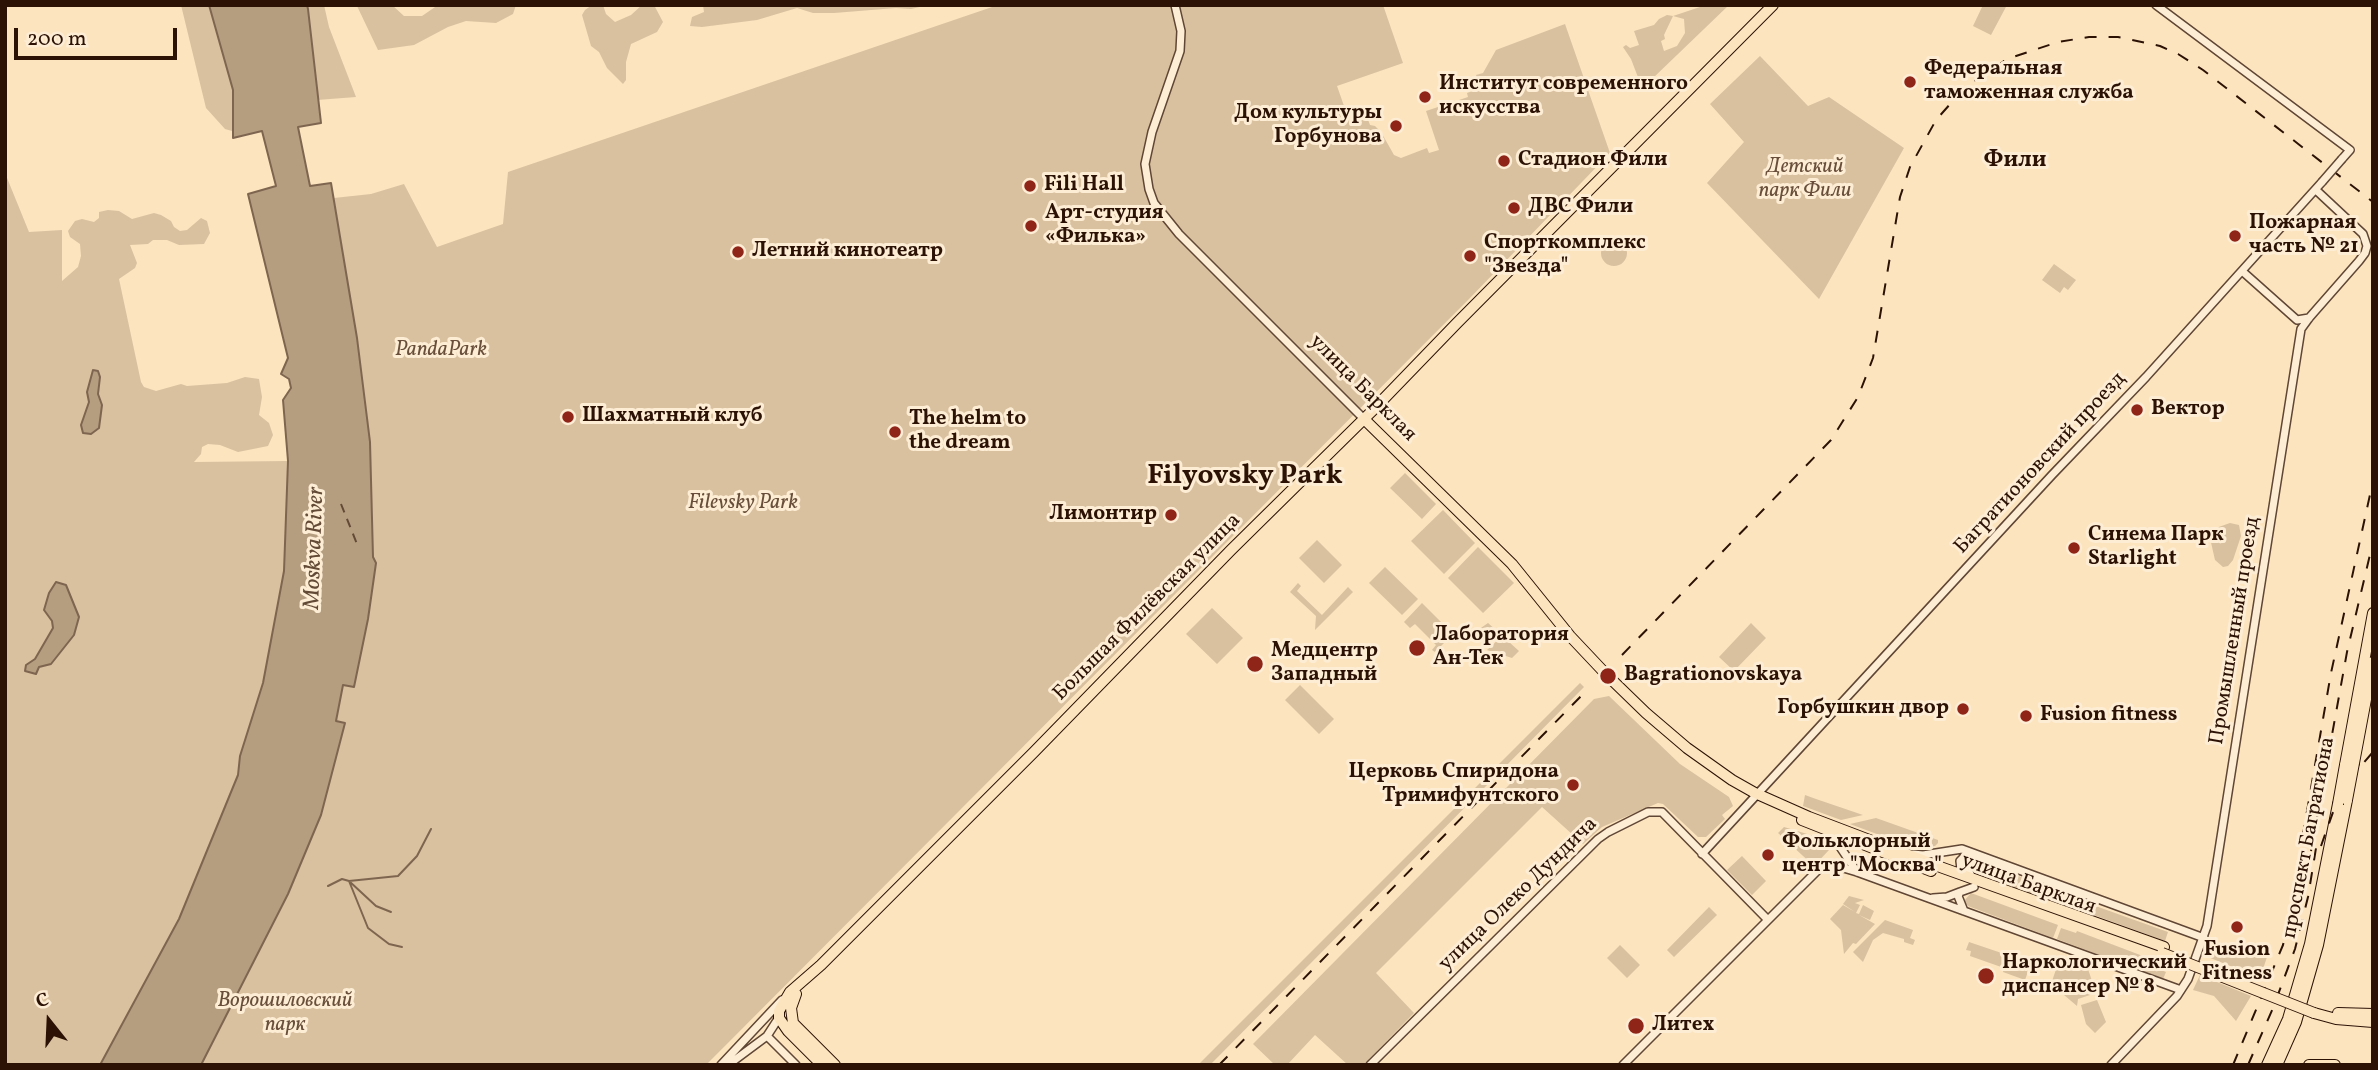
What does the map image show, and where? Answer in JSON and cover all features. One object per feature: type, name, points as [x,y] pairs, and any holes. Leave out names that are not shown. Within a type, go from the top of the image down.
[{"type":"main road","name":"Большая Филёвская улица","points":[[791,997],[1773,5]]},
{"type":"main road","name":"улица Барклая","points":[[1364,419],[1511,564],[1570,636],[1603,671],[1712,772],[1830,832],[2163,950],[2314,1009],[2356,1022],[2373,1024]]},
{"type":"main road","name":"проспект Багратиона","points":[[2277,1065],[2295,1022],[2318,945],[2373,613]]},
{"type":"main road","name":"проспект Багратиона","points":[[2349,764],[2373,662]]},
{"type":"main road","name":"улица Барклая","points":[[1757,797],[1900,851],[1979,885]]},
{"type":"main road","name":"проспект Багратиона","points":[[2267,1065],[2288,1019],[2310,944],[2342,802]]},
{"type":"main road","points":[[791,997],[779,1010],[779,1018],[835,1065]]},
{"type":"main road","points":[[791,997],[790,1027],[822,1065]]},
{"type":"main road","name":"улица Барклая","points":[[2314,1009],[2373,1014]]},
{"type":"main road","points":[[2309,1065],[2336,1065]]},
{"type":"street","name":"улица Барклая","points":[[1175,5],[1181,31],[1180,51],[1152,132],[1145,164],[1154,203],[1179,234],[1364,419]]},
{"type":"street","name":"Багратионовский проезд","points":[[1757,797],[2242,271],[2350,150],[2156,5]]},
{"type":"street","name":"Промышленный проезд","points":[[2111,1065],[2173,1001],[2181,990],[2204,938],[2301,329],[2359,261],[2367,246],[2362,234],[2316,190]]},
{"type":"street","points":[[2242,271],[2297,320],[2301,329]]},
{"type":"street","points":[[2297,320],[2309,317]]},
{"type":"street","points":[[1702,854],[1757,797]]},
{"type":"street","name":"улица Олеко Дундича","points":[[1370,1065],[1606,833],[1648,812],[1660,811],[1768,920]]},
{"type":"street","points":[[1830,832],[1857,872]]},
{"type":"street","points":[[1900,851],[1923,855],[1962,849],[2204,938]]},
{"type":"street","points":[[1915,893],[1940,898],[1979,885],[1959,864],[1965,856],[1980,856]]},
{"type":"street","points":[[1623,1065],[1824,865],[1830,864],[2181,990]]},
{"type":"street","points":[[1960,892],[1958,900],[1964,911]]},
{"type":"street","name":"Большая Филёвская улица","points":[[721,1065],[755,1027],[791,997]]},
{"type":"street","points":[[728,1065],[769,1033],[779,1018]]},
{"type":"street","name":"Большая Филёвская улица","points":[[755,1027],[770,1019],[779,1018]]},
{"type":"street","points":[[769,1033],[790,1027]]},
{"type":"street","points":[[769,1033],[796,1065]]},
{"type":"green space","points":[[181,5],[209,5],[233,90],[232,131],[225,129],[206,108]]},
{"type":"green space","points":[[307,5],[324,5],[329,27],[356,97],[317,100]]},
{"type":"green space","points":[[392,5],[404,16],[422,16],[438,5],[516,5],[513,14],[496,23],[466,21],[414,45],[378,50],[357,6]]},
{"type":"green space","points":[[592,5],[603,5],[606,14],[615,22],[631,15],[642,5],[654,5],[663,22],[657,32],[631,44],[626,62],[626,80],[623,84],[607,68],[599,52],[591,46],[582,15]]},
{"type":"green space","points":[[703,5],[928,5],[911,9],[834,13],[813,13],[797,8],[757,20],[690,26],[692,17],[704,12]]},
{"type":"green space","name":"Filevsky Park","points":[[998,5],[1383,5],[1403,63],[1337,86],[1350,123],[1367,117],[1370,125],[1381,132],[1394,155],[1401,158],[1427,148],[1429,153],[1439,150],[1426,111],[1468,97],[1467,93],[1481,88],[1476,75],[1483,73],[1496,50],[1565,24],[1610,153],[1469,299],[706,1065],[201,1065],[288,894],[321,815],[345,724],[335,721],[343,685],[354,686],[368,619],[376,563],[373,557],[370,442],[357,338],[334,198],[371,194],[404,184],[437,247],[503,224],[508,172]]},
{"type":"green space","points":[[1706,5],[1729,5],[1652,79],[1641,85],[1623,47],[1639,45],[1634,31],[1654,25],[1667,15],[1673,16]],"holes":[[[1673,16],[1684,19],[1685,33],[1677,46],[1664,51],[1661,41],[1665,39],[1664,35]]]},
{"type":"green space","points":[[1983,5],[2007,5],[1991,35],[1973,26]]},
{"type":"green space","name":"Детский парк Фили","points":[[1760,56],[1808,106],[1829,97],[1904,148],[1819,299],[1707,183],[1744,142],[1710,104]]},
{"type":"green space","points":[[5,173],[29,232],[62,230],[62,281],[78,267],[81,256],[80,244],[70,237],[68,231],[75,221],[82,219],[94,222],[99,218],[99,212],[108,210],[119,211],[132,219],[154,213],[161,215],[180,231],[187,230],[201,218],[207,221],[210,233],[204,244],[179,245],[167,240],[153,240],[148,244],[130,245],[137,263],[135,268],[119,279],[141,382],[144,387],[156,391],[181,384],[187,386],[227,383],[245,377],[259,379],[262,397],[259,415],[269,423],[273,435],[268,446],[238,452],[220,445],[208,444],[202,447],[201,454],[194,462],[288,461],[284,571],[263,683],[240,756],[238,775],[179,919],[100,1065],[5,1065]]},
{"type":"green space","points":[[1614,240],[1623,244],[1627,253],[1623,262],[1614,266],[1605,262],[1601,253],[1605,244]]},
{"type":"green space","points":[[2054,264],[2076,280],[2068,290],[2064,287],[2060,293],[2042,280]]},
{"type":"green space","points":[[1405,473],[1436,504],[1422,519],[1390,488]]},
{"type":"green space","points":[[1443,510],[1475,543],[1444,574],[1411,541]]},
{"type":"green space","points":[[2230,523],[2239,525],[2241,536],[2233,560],[2223,567],[2215,560],[2210,538],[2216,528]]},
{"type":"green space","points":[[1317,540],[1342,565],[1324,583],[1299,558]]},
{"type":"green space","points":[[1478,547],[1514,583],[1483,613],[1448,578]]},
{"type":"green space","points":[[1385,567],[1418,599],[1402,615],[1369,583]]},
{"type":"green space","points":[[1298,583],[1301,586],[1297,591],[1322,615],[1348,587],[1353,592],[1315,630],[1316,616],[1290,592]]},
{"type":"green space","points":[[1422,603],[1453,634],[1435,652],[1432,650],[1436,645],[1415,624],[1410,628],[1404,622]]},
{"type":"green space","points":[[1212,608],[1243,638],[1217,664],[1186,634]]},
{"type":"green space","points":[[1488,623],[1519,651],[1512,658],[1487,650],[1498,640],[1490,631],[1478,642],[1474,640],[1478,630]]},
{"type":"green space","points":[[1751,623],[1766,638],[1734,671],[1719,657]]},
{"type":"green space","points":[[1580,683],[1584,687],[1210,1065],[1198,1065]]},
{"type":"green space","points":[[1300,685],[1334,719],[1319,734],[1285,700]]},
{"type":"green space","points":[[1609,696],[1680,764],[1729,797],[1733,806],[1722,815],[1725,819],[1706,837],[1698,837],[1663,804],[1658,803],[1602,827],[1583,844],[1542,807],[1376,973],[1414,1013],[1363,1065],[1348,1065],[1315,1035],[1287,1065],[1275,1065],[1253,1044],[1594,699]]},
{"type":"green space","points":[[1805,795],[1863,815],[1841,820],[1803,806]]},
{"type":"green space","points":[[1876,818],[1938,840],[1938,843],[1917,849],[1850,824]]},
{"type":"green space","points":[[1784,827],[1827,840],[1829,850],[1814,866],[1778,833]]},
{"type":"green space","points":[[1742,856],[1766,881],[1752,895],[1727,870]]},
{"type":"green space","points":[[1973,859],[2069,895],[2067,901],[2053,896],[2051,901],[1968,871],[1964,866],[1965,862]]},
{"type":"green space","points":[[1971,893],[2058,925],[2053,938],[1968,906],[1964,901]]},
{"type":"green space","points":[[1849,896],[1864,900],[1855,903],[1860,905],[1856,913],[1859,914],[1863,905],[1874,911],[1870,920],[1859,915],[1875,924],[1844,954],[1841,930],[1830,919],[1843,905],[1855,912],[1843,904]]},
{"type":"green space","points":[[2076,899],[2168,932],[2165,941],[2072,907]]},
{"type":"green space","points":[[1709,907],[1717,915],[1674,957],[1667,950]]},
{"type":"green space","points":[[1885,920],[1913,930],[1910,938],[1915,940],[1913,945],[1904,942],[1904,939],[1883,933],[1873,940],[1863,962],[1853,952]]},
{"type":"green space","points":[[2061,928],[2076,933],[2077,931],[2156,961],[2154,967],[2166,972],[2163,979],[2057,939]]},
{"type":"green space","points":[[1969,942],[2031,963],[2025,980],[2003,972],[2004,968],[1970,956],[1971,951],[1966,950]]},
{"type":"green space","points":[[1620,945],[1640,965],[1627,978],[1607,958]]},
{"type":"green space","points":[[2213,947],[2267,957],[2260,978],[2208,957]]},
{"type":"green space","points":[[2061,955],[2085,963],[2084,967],[2088,969],[2096,993],[2078,999],[2077,1006],[2051,984]]},
{"type":"green space","points":[[2200,975],[2251,996],[2236,1021],[2214,996],[2193,990]]},
{"type":"green space","points":[[2097,1000],[2106,1022],[2095,1033],[2086,1024],[2081,1005]]},
{"type":"water","name":"Moskva River","points":[[209,5],[307,5],[321,123],[298,127],[310,186],[331,183],[357,338],[370,442],[373,557],[376,563],[354,687],[343,685],[336,721],[345,723],[321,815],[288,894],[201,1065],[100,1065],[179,919],[238,775],[240,756],[263,683],[284,571],[288,461],[283,400],[291,388],[289,379],[281,374],[288,358],[248,194],[276,186],[262,131],[233,138],[233,90]]},
{"type":"water","points":[[93,370],[98,371],[100,377],[98,394],[102,405],[99,428],[91,434],[83,433],[81,425],[89,402],[87,392]]},
{"type":"water","points":[[56,582],[66,585],[79,617],[74,635],[51,664],[39,667],[36,674],[25,671],[26,665],[35,659],[53,628],[52,621],[44,610],[49,593]]},
{"type":"waterway","points":[[402,947],[389,944],[368,928],[349,881],[398,876],[417,856],[431,829]]},
{"type":"waterway","points":[[328,886],[342,879],[349,881],[376,906],[391,912]]},
{"type":"ferry route","points":[[341,504],[359,544]]},
{"type":"railway","points":[[1622,655],[1831,440],[1858,397],[1873,358],[1900,197],[1910,167],[1936,120],[1952,102],[1967,86],[2007,59],[2058,42],[2089,37],[2118,37],[2160,46],[2203,70],[2373,202]]},
{"type":"railway","points":[[2233,1065],[2283,945],[2295,894],[2331,673],[2373,481]]},
{"type":"railway","points":[[2311,851],[2347,652],[2373,542]]},
{"type":"railway","points":[[1219,1065],[1588,689]]},
{"type":"railway","points":[[2321,846],[2346,783],[2373,752]]},
{"type":"railway","points":[[2248,1065],[2295,949],[2308,897],[2317,842]]},
{"type":"place","name":"Федеральная таможенная служба","points":[[1910,82]]},
{"type":"place","name":"Институт современного искусства","points":[[1425,97]]},
{"type":"place","name":"Дом культуры Горбунова","points":[[1396,126]]},
{"type":"place","name":"Стадион Фили","points":[[1504,161]]},
{"type":"place","name":"Fili Hall","points":[[1030,186]]},
{"type":"place","name":"ДВС Фили","points":[[1514,208]]},
{"type":"place","name":"Арт-студия «Филька»","points":[[1031,226]]},
{"type":"place","name":"Пожарная часть № 21","points":[[2235,236]]},
{"type":"place","name":"Летний кинотеатр","points":[[738,252]]},
{"type":"place","name":"Спорткомплекс \"Звезда\"","points":[[1470,256]]},
{"type":"place","name":"Вектор","points":[[2137,410]]},
{"type":"place","name":"Шахматный клуб","points":[[568,417]]},
{"type":"place","name":"The helm to the dream","points":[[895,432]]},
{"type":"place","name":"Лимонтир","points":[[1171,515]]},
{"type":"place","name":"Синема Парк Starlight","points":[[2074,548]]},
{"type":"place","name":"Лаборатория Ан-Тек","points":[[1417,648]]},
{"type":"place","name":"Медцентр Западный","points":[[1255,664]]},
{"type":"place","name":"Bagrationovskaya","points":[[1608,676]]},
{"type":"place","name":"Горбушкин двор","points":[[1963,709]]},
{"type":"place","name":"Fusion fitness","points":[[2026,716]]},
{"type":"place","name":"Церковь Спиридона Тримифунтского","points":[[1573,785]]},
{"type":"place","name":"Фольклорный центр \"Москва\"","points":[[1768,855]]},
{"type":"place","name":"Fusion Fitness","points":[[2237,927]]},
{"type":"place","name":"Наркологический диспансер № 8","points":[[1986,976]]},
{"type":"place","name":"Литех","points":[[1636,1026]]},
{"type":"district","name":"Фили","points":[[2015,162]]},
{"type":"district","name":"Filyovsky Park","points":[[1245,478]]},
{"type":"park label","name":"PandaPark","points":[[441,351]]},
{"type":"park label","name":"Ворошиловский парк","points":[[285,1014]]}]
